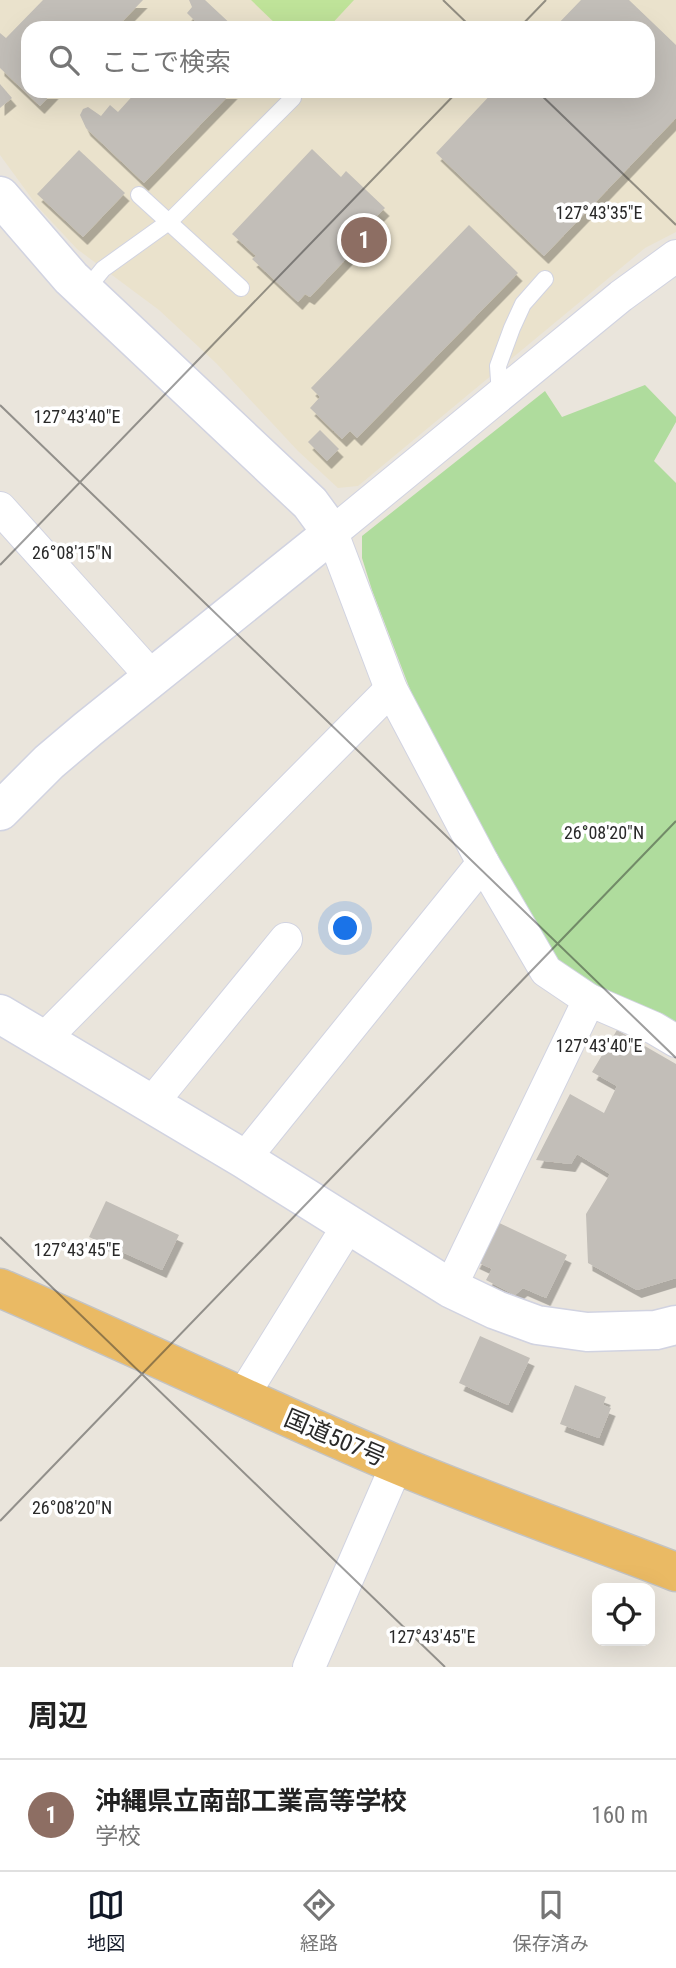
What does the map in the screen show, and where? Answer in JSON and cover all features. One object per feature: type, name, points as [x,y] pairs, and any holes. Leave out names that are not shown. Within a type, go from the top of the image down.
[{"type":"highway","name":"国道507号","points":[[0,1288],[242,1398],[397,1464],[676,1572]]},
{"type":"street","points":[[0,196],[71,278],[310,503],[332,533],[391,689],[483,863],[546,971],[589,1000],[654,1028],[676,1041]]},
{"type":"street","points":[[0,811],[49,762],[152,677],[500,395],[670,267]]},
{"type":"street","points":[[0,508],[152,677]]},
{"type":"street","points":[[43,1040],[391,689]]},
{"type":"street","points":[[244,1159],[483,863]]},
{"type":"street","points":[[152,1104],[286,939]]},
{"type":"street","points":[[450,1288],[589,1000]]},
{"type":"street","points":[[0,1014],[244,1159],[450,1288],[496,1310],[537,1325],[587,1332],[656,1330],[676,1325]]},
{"type":"street","points":[[242,1398],[348,1226]]},
{"type":"street","points":[[309,1667],[397,1464]]},
{"type":"lane","points":[[85,291],[103,269],[170,222],[293,98]]},
{"type":"lane","points":[[139,195],[241,288]]},
{"type":"lane","points":[[500,395],[498,366],[512,328],[523,304],[545,279]]},
{"type":"shaded area","points":[[0,0],[676,0],[676,232],[645,248],[358,486],[338,488],[298,451],[216,363],[159,310],[77,249],[38,207],[0,155]]},
{"type":"green space","points":[[251,0],[354,0],[334,21],[273,21]]},
{"type":"green space","points":[[645,385],[676,417],[676,422],[654,461],[676,483],[676,1023],[574,976],[549,954],[421,718],[362,558],[362,536],[545,391],[562,417]]},
{"type":"building","points":[[43,0],[143,0],[123,21],[23,21]]},
{"type":"building","points":[[189,0],[205,0],[228,21],[195,21],[187,13],[192,7]]},
{"type":"building","points":[[581,0],[629,0],[651,21],[561,21]]},
{"type":"building","points":[[21,23],[21,88],[0,68],[0,33],[6,38]]},
{"type":"building","points":[[655,25],[676,45],[676,118],[544,256],[436,153],[487,98],[655,98]]},
{"type":"building","points":[[0,84],[12,98],[0,108]]},
{"type":"building","points":[[32,98],[47,98],[40,106]]},
{"type":"building","points":[[131,98],[226,98],[144,183],[86,128],[80,115],[83,109],[88,107],[101,116],[110,105],[118,112]]},
{"type":"building","points":[[312,149],[341,177],[346,171],[385,208],[376,217],[381,222],[310,297],[305,294],[298,302],[252,259],[256,256],[232,234]]},
{"type":"building","points":[[79,150],[125,193],[83,237],[37,194]]},
{"type":"building","points":[[469,225],[518,273],[357,438],[350,431],[342,439],[310,408],[320,397],[311,388]]},
{"type":"building","points":[[320,430],[339,449],[327,461],[308,442]]},
{"type":"building","points":[[617,1030],[676,1064],[676,1278],[637,1290],[588,1263],[586,1214],[610,1174],[577,1154],[571,1164],[536,1160],[570,1094],[604,1113],[617,1086],[592,1072]]},
{"type":"building","points":[[106,1201],[179,1235],[162,1270],[89,1237]]},
{"type":"building","points":[[495,1221],[567,1255],[546,1298],[523,1288],[515,1295],[486,1280],[492,1269],[475,1261]]},
{"type":"building","points":[[480,1336],[530,1358],[508,1405],[459,1383]]},
{"type":"building","points":[[575,1385],[606,1397],[603,1405],[611,1408],[599,1438],[560,1424]]},
{"type":"place","name":"沖縄県立南部工業高等学校","points":[[364,240]]}]
